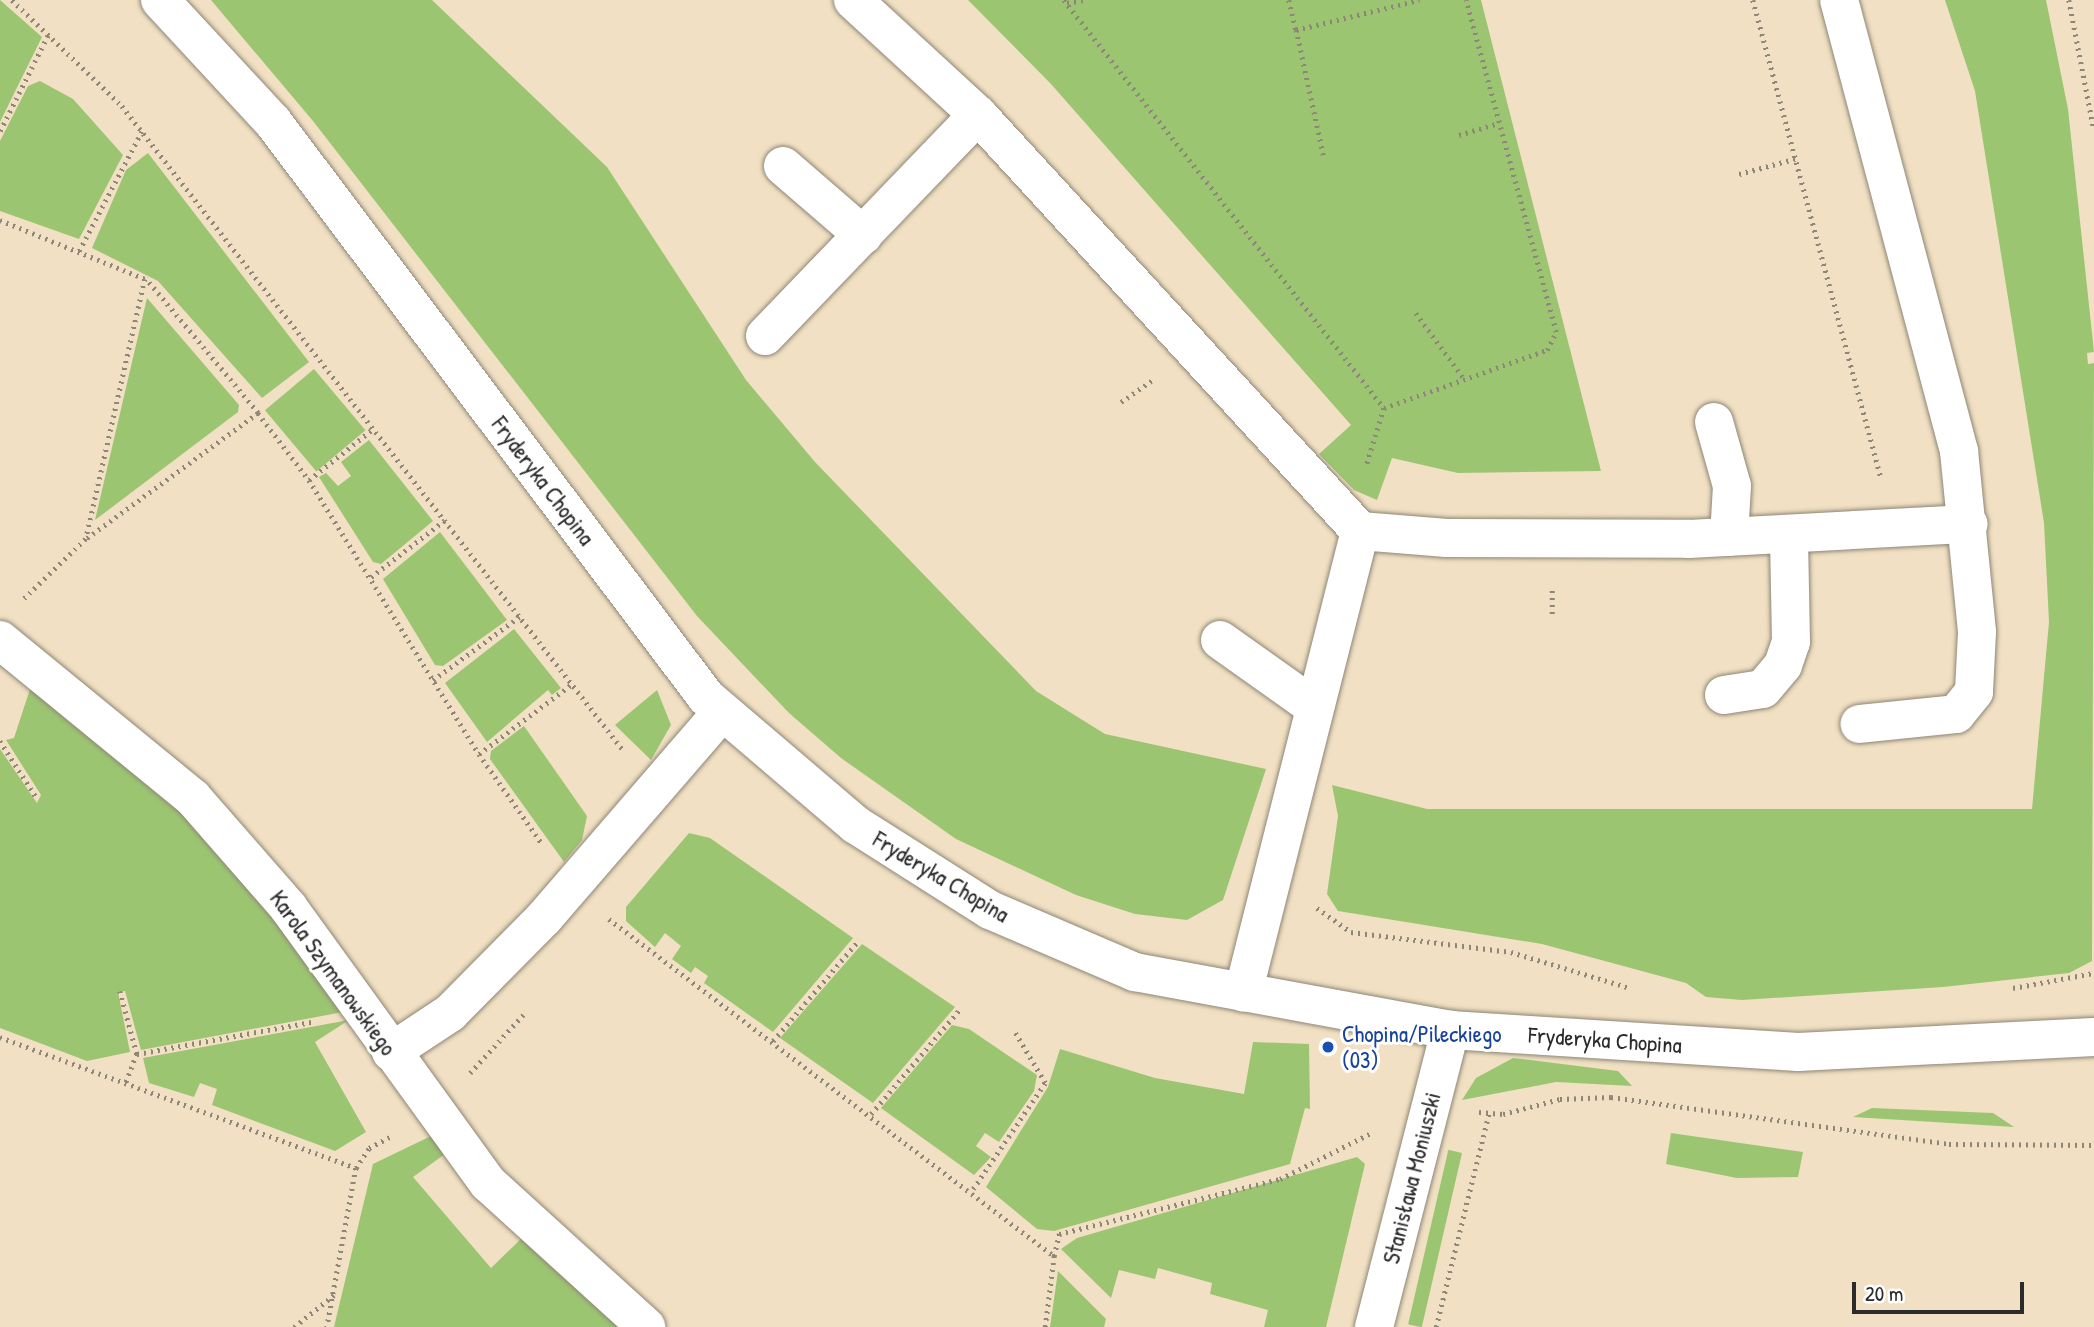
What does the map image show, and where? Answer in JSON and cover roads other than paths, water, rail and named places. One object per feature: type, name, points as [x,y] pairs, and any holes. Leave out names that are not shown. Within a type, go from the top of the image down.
[{"type":"street","name":"Fryderyka Chopina","points":[[160,0],[273,122],[722,712],[856,825],[989,910],[1135,972],[1450,1030],[1798,1052],[2094,1037]]},
{"type":"street","points":[[853,0],[978,115],[1360,531],[1447,538],[1730,537],[1969,524]]},
{"type":"street","points":[[1839,0],[1959,452],[1969,524],[1977,632],[1974,692],[1956,714],[1860,724]]},
{"type":"street","points":[[765,336],[978,115]]},
{"type":"street","points":[[783,166],[863,235]]},
{"type":"street","points":[[1714,422],[1732,486],[1730,537]]},
{"type":"street","points":[[1243,992],[1313,706],[1360,531]]},
{"type":"street","points":[[1724,695],[1763,689],[1783,665],[1791,642],[1790,535]]},
{"type":"street","name":"Karola Szymanowskiego","points":[[7,624],[193,798],[288,907],[360,1013],[437,1110],[488,1183],[646,1327]]},
{"type":"street","points":[[1220,640],[1313,706]]},
{"type":"street","points":[[391,1052],[450,1013],[574,883],[656,783],[722,712]]},
{"type":"street","name":"Stanisława Moniuszki","points":[[1374,1327],[1450,1030]]},
{"type":"place","name":"Chopina/Pileckiego (03)","points":[[1328,1047]]}]
